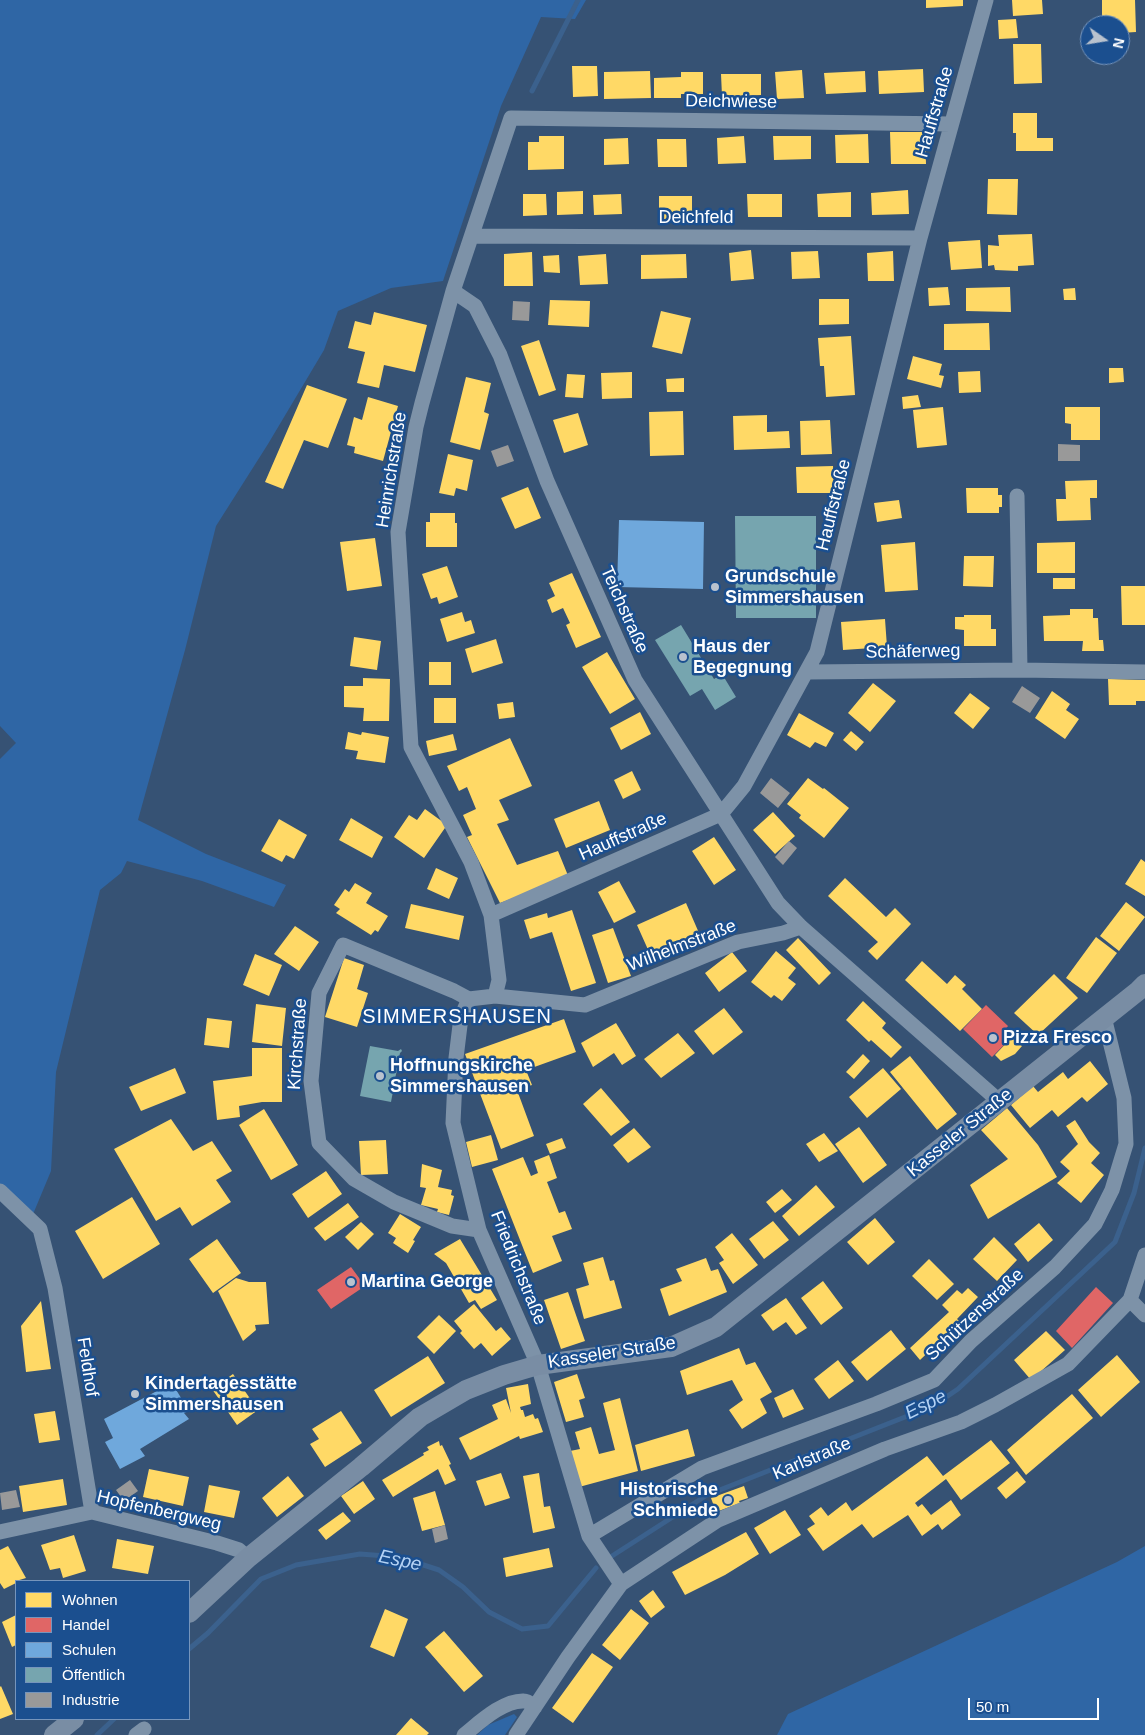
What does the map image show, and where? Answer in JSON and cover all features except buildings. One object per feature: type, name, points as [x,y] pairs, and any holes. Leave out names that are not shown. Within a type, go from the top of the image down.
[{"type":"street","name":"Hauffstraße","points":[[491,915],[721,814],[744,786],[796,688],[807,672],[817,652],[920,238],[986,0]]},
{"type":"street","name":"Deichwiese","points":[[511,118],[951,124]]},
{"type":"street","name":"Heinrichstraße","points":[[491,915],[471,862],[411,747],[398,532],[416,427],[453,291],[511,118]]},
{"type":"street","name":"Deichfeld","points":[[472,236],[920,238]]},
{"type":"street","name":"Teichstraße","points":[[453,291],[476,306],[500,356],[547,481],[634,680],[778,903],[801,927]]},
{"type":"street","points":[[1017,496],[1020,670]]},
{"type":"street","name":"Schäferweg","points":[[807,672],[1020,670],[1145,672]]},
{"type":"street","points":[[469,999],[495,996],[499,980],[491,915]]},
{"type":"street","points":[[801,927],[999,1102]]},
{"type":"street","name":"Wilhelmstraße","points":[[495,996],[585,1005],[738,942],[783,933],[801,927]]},
{"type":"street","name":"Kirchstraße","points":[[469,999],[343,945],[319,994],[311,1081],[319,1143],[354,1179],[394,1202],[452,1226],[479,1230]]},
{"type":"street","name":"Kasseler Straße","points":[[190,1612],[248,1558],[420,1417],[466,1390],[504,1375],[538,1365],[671,1347],[716,1327],[1104,1017],[1143,989]]},
{"type":"street","name":"Friedrichstraße","points":[[469,999],[461,1017],[456,1058],[453,1123],[479,1230],[538,1365],[589,1536],[621,1584]]},
{"type":"street","name":"Schützenstraße","points":[[589,1536],[702,1468],[876,1404],[934,1380],[971,1342],[1055,1267],[1094,1224],[1112,1190],[1126,1144],[1124,1098],[1104,1017]]},
{"type":"street","name":"Feldhof","points":[[0,1191],[40,1229],[55,1288],[92,1512]]},
{"type":"street","name":"Karlstraße","points":[[516,1735],[621,1584],[718,1520],[885,1448],[961,1422],[1068,1364],[1130,1300],[1145,1255]]},
{"type":"street","points":[[1130,1300],[1145,1315]]},
{"type":"street","name":"Hopfenbergweg","points":[[0,1532],[92,1512],[217,1543],[239,1550],[248,1558]]},
{"type":"street","points":[[464,1735],[491,1712],[518,1702],[526,1701],[535,1706]]},
{"type":"street","points":[[54,1735],[73,1720]]},
{"type":"shaded area","points":[[0,0],[586,0],[575,19],[541,17],[501,106],[443,281],[391,288],[338,311],[324,350],[216,526],[185,650],[138,820],[206,854],[286,885],[274,907],[202,881],[127,861],[121,873],[100,890],[56,1072],[51,1171],[31,1219],[0,1188],[0,759],[16,743],[0,726]]},
{"type":"shaded area","points":[[1145,1546],[1145,1735],[777,1735],[788,1714],[1117,1562]]},
{"type":"shaded area","points":[[514,1714],[517,1717],[505,1735],[477,1735],[488,1725]]},
{"type":"waterway","points":[[532,91],[578,0]]},
{"type":"waterway","name":"Espe","points":[[612,1556],[707,1495],[933,1406],[958,1389],[1115,1242],[1134,1193],[1145,1148]]},
{"type":"waterway","name":"Espe","points":[[190,1648],[208,1633],[261,1579],[296,1565],[360,1554],[399,1557],[439,1570],[463,1587],[489,1612],[522,1629],[548,1626],[596,1568]]},
{"type":"waterway","name":"Espe","points":[[97,1735],[113,1720]]},
{"type":"place","name":"Grundschule Simmershausen","points":[[715,587]]},
{"type":"place","name":"Haus der Begegnung","points":[[683,657]]},
{"type":"place","name":"Pizza Fresco","points":[[993,1038]]},
{"type":"place","name":"Hoffnungskirche Simmershausen","points":[[380,1076]]},
{"type":"place","name":"Martina George","points":[[351,1282]]},
{"type":"place","name":"Kindertagesstätte Simmershausen","points":[[135,1394]]},
{"type":"place","name":"Historische Schmiede","points":[[728,1500]]},
{"type":"district","name":"SIMMERSHAUSEN","points":[[457,1017]]}]
